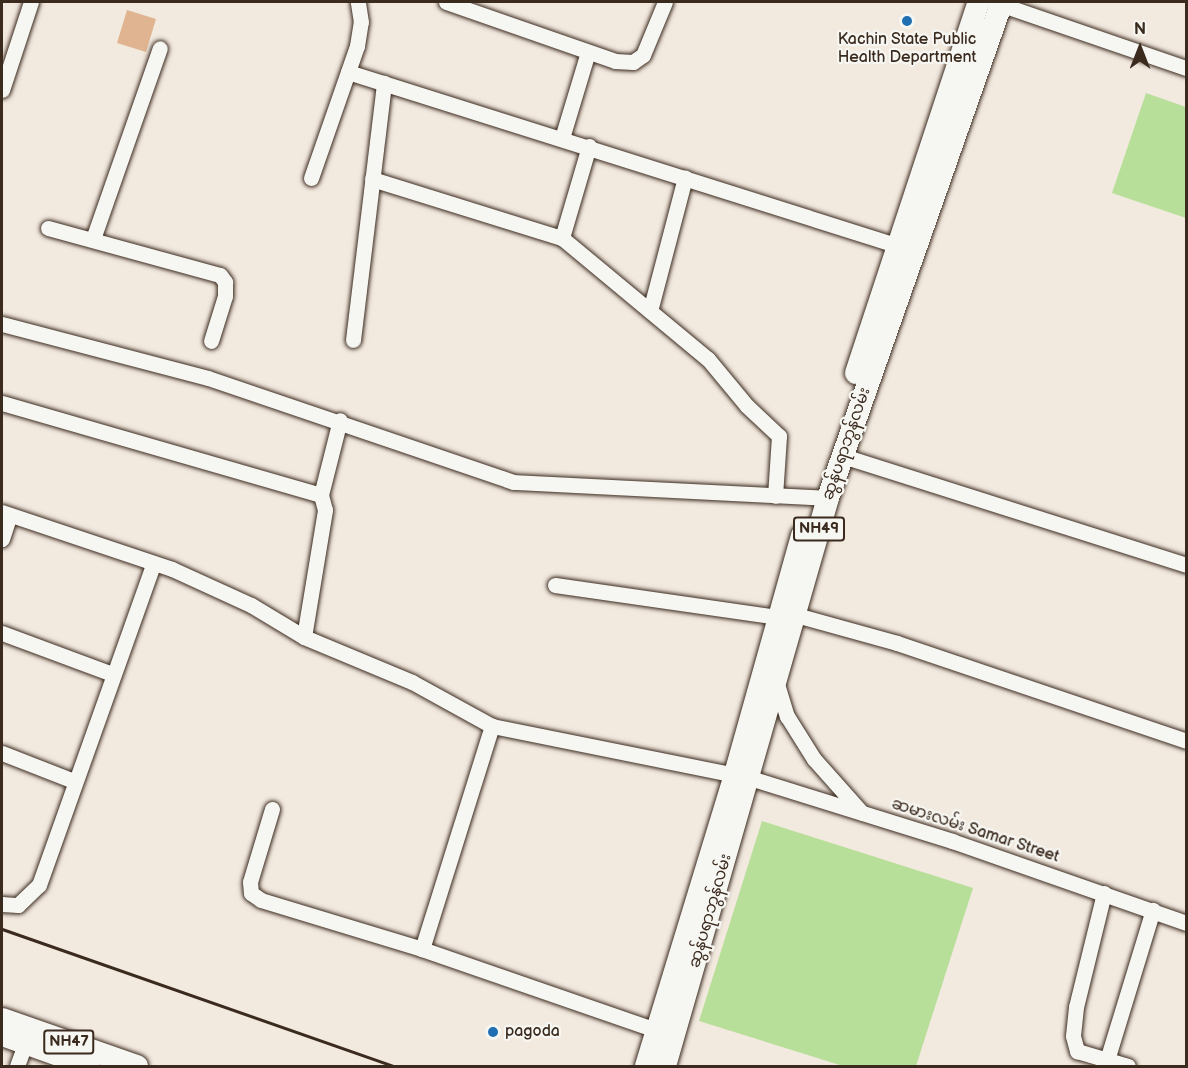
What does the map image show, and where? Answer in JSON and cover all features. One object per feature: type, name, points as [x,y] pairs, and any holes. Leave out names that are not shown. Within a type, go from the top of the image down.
[{"type":"highway","name":"ဆွန်ပရာဘွန်လမ်း","points":[[665,1066],[742,776],[820,498],[899,246],[994,2]]},
{"type":"highway","name":"ဆွန်ပရာဘွန်လမ်း","points":[[820,498],[843,456],[994,2]]},
{"type":"highway","name":"ဆွန်ပရာဘွန်လမ်း","points":[[645,1066],[742,776],[777,684],[787,616]]},
{"type":"highway","name":"NH47","points":[[2,1018],[27,1036],[88,1066]]},
{"type":"highway","name":"NH47","points":[[2,1035],[27,1036],[135,1066]]},
{"type":"street","points":[[2,90],[5,73],[31,2]]},
{"type":"street","points":[[311,178],[348,72],[361,22],[357,2]]},
{"type":"street","points":[[446,2],[615,62],[633,62],[643,55],[665,2]]},
{"type":"street","points":[[994,2],[1186,68]]},
{"type":"street","points":[[93,239],[160,48]]},
{"type":"street","points":[[562,138],[588,52]]},
{"type":"street","points":[[348,72],[589,146],[899,246]]},
{"type":"street","points":[[352,340],[384,83]]},
{"type":"street","points":[[562,238],[589,146]]},
{"type":"street","points":[[650,311],[685,178]]},
{"type":"street","points":[[372,179],[562,238],[708,359],[747,406],[779,436],[775,496]]},
{"type":"street","points":[[48,228],[219,275],[225,282],[225,296],[211,341]]},
{"type":"street","points":[[2,324],[208,378],[340,420],[514,482],[820,498]]},
{"type":"street","points":[[2,403],[321,495]]},
{"type":"street","points":[[304,637],[325,510],[321,495],[340,420]]},
{"type":"street","points":[[843,456],[1186,565]]},
{"type":"street","points":[[2,539],[6,514]]},
{"type":"street","name":"ဆမားလမ်း Samar Street","points":[[6,514],[153,564],[251,604],[304,637],[412,682],[492,726],[742,776],[1104,893],[1186,923]]},
{"type":"street","points":[[2,904],[18,905],[39,885],[112,674],[153,564]]},
{"type":"street","points":[[555,585],[787,616],[897,644],[1186,741]]},
{"type":"street","points":[[2,633],[112,674]]},
{"type":"street","points":[[777,684],[787,716],[814,759],[862,813]]},
{"type":"street","points":[[422,949],[492,726]]},
{"type":"street","points":[[2,753],[74,781]]},
{"type":"street","points":[[272,809],[250,882],[251,893],[261,900],[422,949],[656,1030]]},
{"type":"street","points":[[1104,893],[1078,997],[1073,1036],[1077,1051],[1128,1066]]},
{"type":"street","points":[[1107,1060],[1153,910]]},
{"type":"street","points":[[17,1066],[27,1036]]},
{"type":"green space","points":[[1146,93],[1186,107],[1186,218],[1112,193]]},
{"type":"green space","points":[[762,821],[973,888],[916,1066],[843,1066],[699,1021]]},
{"type":"building","points":[[127,10],[156,19],[146,52],[117,43]]},
{"type":"railway","points":[[2,929],[394,1066]]},
{"type":"place","name":"Kachin State Public Health Department","points":[[907,21]]},
{"type":"place","name":"pagoda","points":[[493,1032]]}]
